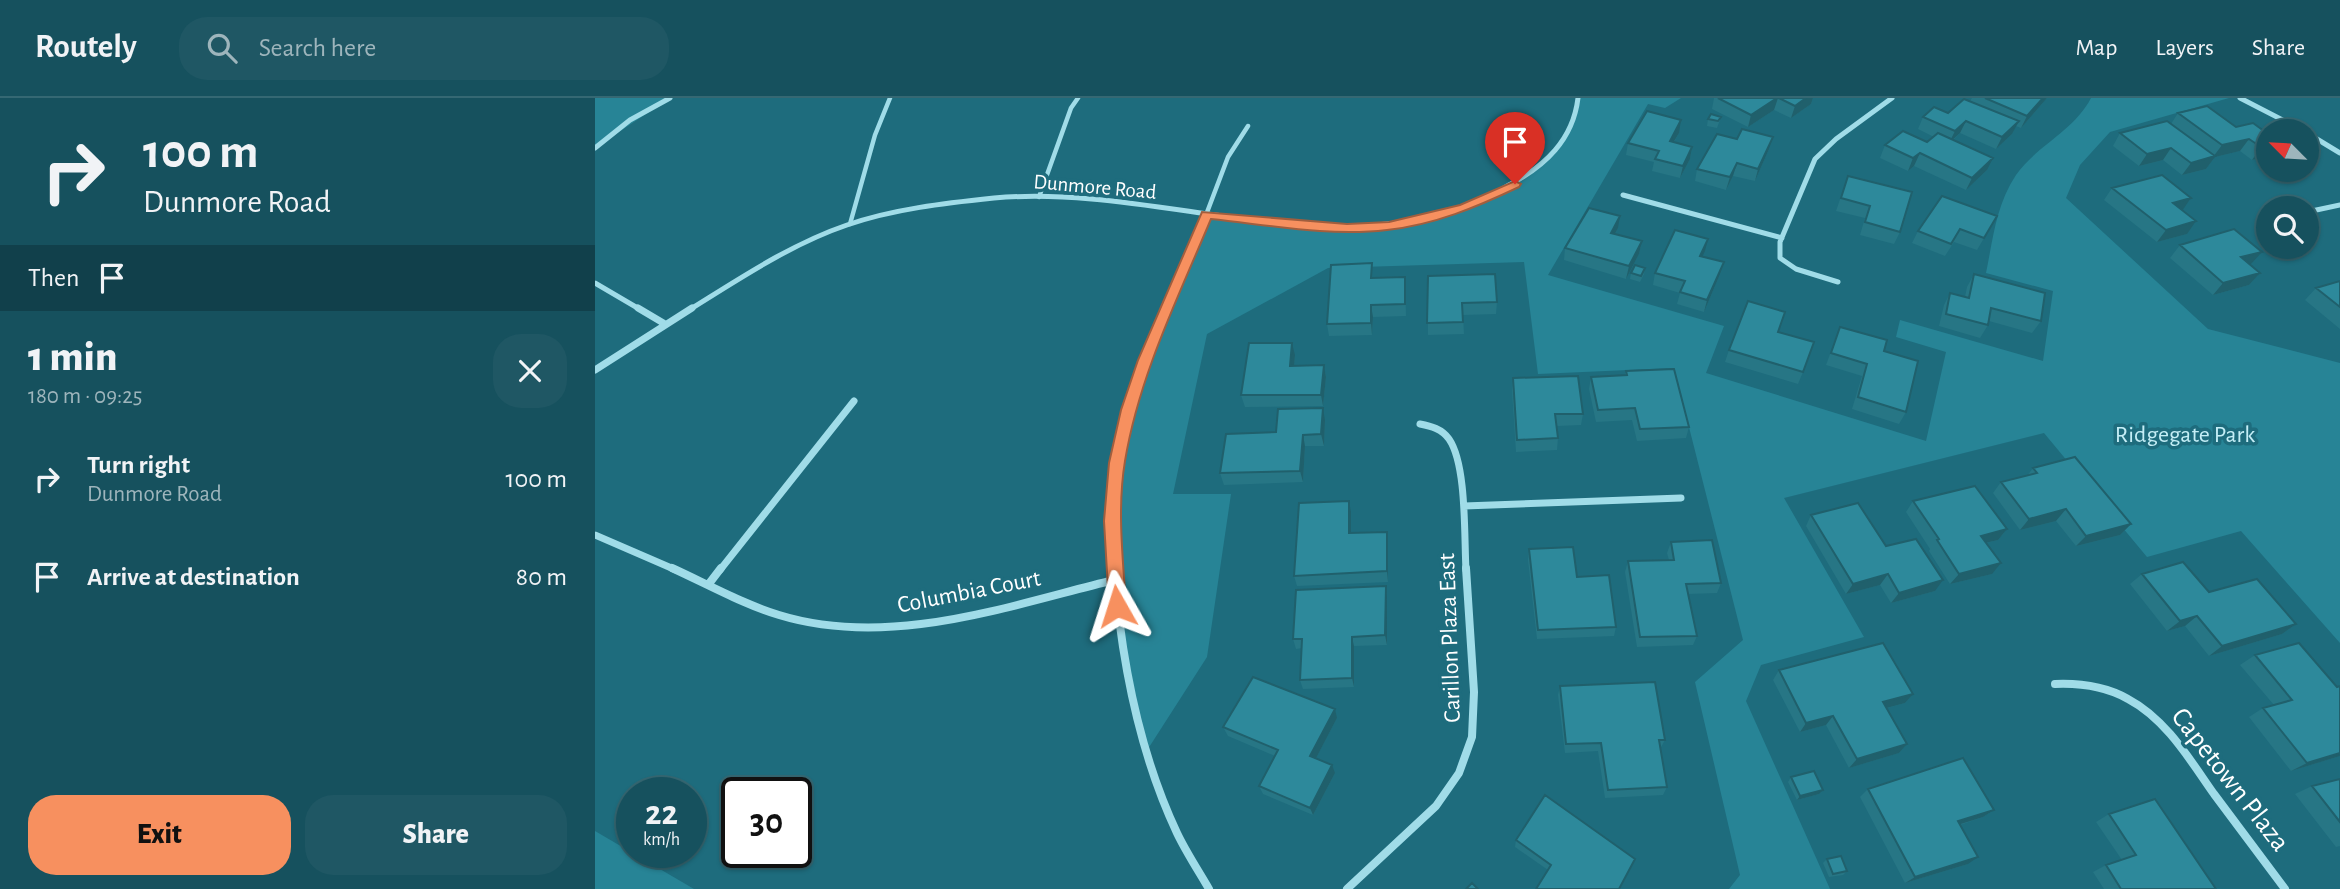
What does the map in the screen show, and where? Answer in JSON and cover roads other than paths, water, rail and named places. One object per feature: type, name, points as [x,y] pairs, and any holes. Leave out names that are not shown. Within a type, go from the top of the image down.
[{"type":"street","points":[[595,148],[629,120],[670,98]]},
{"type":"street","name":"Dunmore Road","points":[[595,370],[665,324],[786,252],[850,224],[911,210],[1000,196],[1069,197],[1206,215],[1347,228],[1389,226],[1464,208],[1515,184],[1539,167],[1570,131],[1578,111],[1578,98]]},
{"type":"street","points":[[1838,282],[1796,269],[1783,262],[1778,253],[1782,239],[1815,159],[1836,139],[1892,98]]},
{"type":"street","points":[[2240,98],[2280,119]]},
{"type":"street","points":[[2319,140],[2340,153]]},
{"type":"street","points":[[1623,195],[1782,239]]},
{"type":"street","points":[[2319,209],[2340,205]]},
{"type":"street","points":[[1206,215],[1145,360],[1129,410],[1117,463],[1112,521],[1114,580],[1138,731],[1173,825],[1209,889]]},
{"type":"street","points":[[595,284],[665,324]]},
{"type":"street","points":[[708,585],[854,401]]},
{"type":"street","name":"Carillon Plaza East","points":[[1347,889],[1436,806],[1452,785],[1468,751],[1473,725],[1464,506],[1460,471],[1452,442],[1440,429],[1420,424]]},
{"type":"street","points":[[1464,506],[1682,498]]},
{"type":"street","name":"Columbia Court","points":[[595,535],[779,615],[836,626],[891,627],[944,621],[1114,580]]},
{"type":"street","name":"Capetown Plaza","points":[[2055,684],[2081,684],[2119,694],[2138,704],[2155,719],[2182,750],[2285,889]]},
{"type":"lane","points":[[850,224],[875,135],[890,98]]},
{"type":"lane","points":[[1039,197],[1071,108],[1078,98]]},
{"type":"lane","points":[[1206,215],[1223,165],[1233,145],[1248,126]]},
{"type":"park label","name":"Ridgegate Park","points":[[2185,435]]}]
